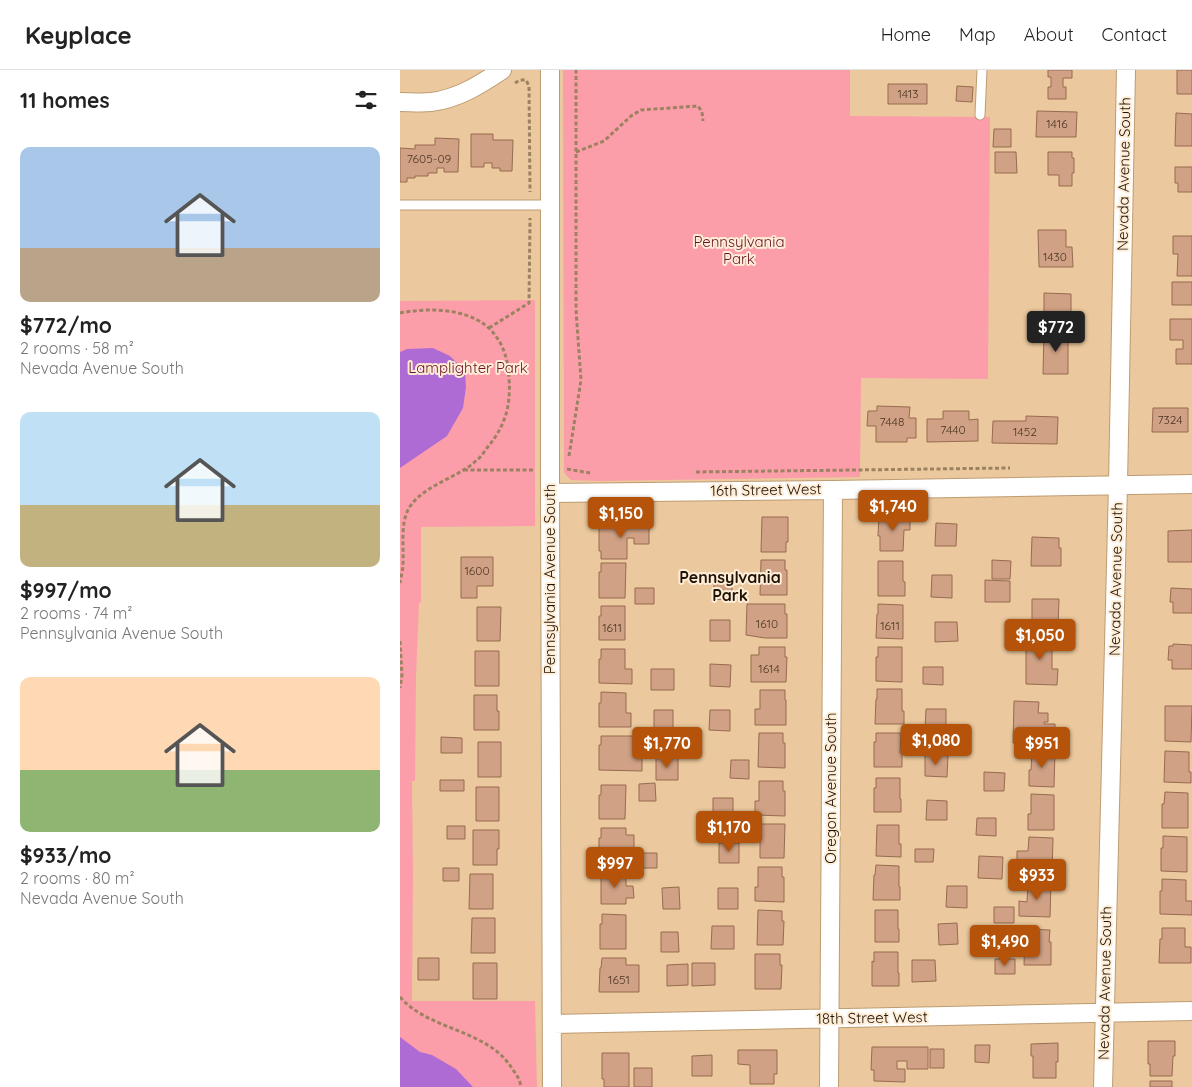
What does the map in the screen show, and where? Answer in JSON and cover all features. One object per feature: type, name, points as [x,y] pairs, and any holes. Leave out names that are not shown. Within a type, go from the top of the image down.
[{"type":"street","points":[[400,102],[445,100],[480,85],[502,70]]},
{"type":"street","name":"Pennsylvania Avenue South","points":[[550,70],[552,1087]]},
{"type":"street","name":"Nevada Avenue South","points":[[1103,1087],[1126,70]]},
{"type":"street","name":"16th Street West","points":[[550,492],[833,490],[1192,484]]},
{"type":"street","name":"Oregon Avenue South","points":[[829,1087],[833,490]]},
{"type":"street","name":"18th Street West","points":[[552,1024],[1192,1011]]},
{"type":"lane","points":[[980,116],[982,70]]},
{"type":"lane","points":[[401,204],[550,205]]},
{"type":"path","points":[[576,70],[576,310],[581,380],[567,470],[597,473]]},
{"type":"path","points":[[489,328],[529,303],[529,86],[526,80],[520,80],[512,85]]},
{"type":"path","points":[[576,152],[604,141],[631,116],[641,110],[698,106],[702,112],[703,121]]},
{"type":"path","points":[[400,313],[442,310],[476,319],[489,328],[504,351],[509,370],[510,390],[509,405],[498,435],[477,460],[423,494],[407,510],[402,528],[403,565],[400,582]]},
{"type":"path","points":[[690,472],[1012,468]]},
{"type":"path","points":[[463,470],[535,470]]},
{"type":"path","points":[[400,641],[402,675],[400,688]]},
{"type":"path","points":[[400,997],[414,1010],[493,1047],[510,1064],[522,1087]]},
{"type":"green space","name":"Pennsylvania Park","points":[[563,70],[850,70],[850,116],[990,117],[988,379],[861,378],[860,477],[571,480],[564,471]]},
{"type":"green space","name":"Lamplighter Park","points":[[535,300],[535,526],[421,527],[421,602],[419,603],[416,676],[415,781],[412,781],[412,1001],[535,1001],[537,1087],[400,1087],[400,301]]},
{"type":"shaded area","points":[[433,348],[450,356],[465,371],[466,387],[463,408],[447,436],[400,468],[400,352],[407,349]]},
{"type":"shaded area","points":[[400,1037],[420,1052],[432,1055],[456,1069],[473,1087],[400,1087]]},
{"type":"building","points":[[1048,70],[1072,70],[1072,78],[1063,78],[1063,87],[1066,87],[1066,99],[1048,99],[1048,87],[1051,87],[1051,77],[1048,77]]},
{"type":"building","points":[[1177,70],[1192,70],[1192,94],[1177,94]]},
{"type":"building","points":[[888,84],[927,84],[927,104],[888,104]]},
{"type":"building","points":[[957,86],[973,87],[972,102],[956,101]]},
{"type":"building","points":[[1037,111],[1077,112],[1076,137],[1036,137]]},
{"type":"building","points":[[1176,113],[1192,114],[1192,146],[1175,146]]},
{"type":"building","points":[[994,129],[1011,129],[1011,147],[993,147]]},
{"type":"building","points":[[471,134],[493,134],[493,140],[513,140],[512,171],[500,171],[500,168],[492,168],[492,163],[484,163],[484,167],[471,167]]},
{"type":"building","points":[[435,138],[459,139],[458,172],[444,172],[444,168],[437,168],[437,173],[428,173],[428,176],[415,176],[415,178],[407,178],[407,182],[400,182],[400,148],[415,149],[415,145],[435,145]]},
{"type":"building","points":[[995,152],[1016,152],[1017,173],[995,173]]},
{"type":"building","points":[[1048,152],[1072,152],[1074,173],[1072,173],[1072,186],[1059,186],[1059,175],[1048,175]]},
{"type":"building","points":[[1175,167],[1192,167],[1192,192],[1178,192],[1178,183],[1175,183]]},
{"type":"building","points":[[1038,230],[1066,230],[1066,247],[1072,247],[1073,267],[1039,267]]},
{"type":"building","points":[[1173,236],[1192,236],[1192,276],[1177,276],[1178,254],[1173,254]]},
{"type":"building","points":[[1172,282],[1192,282],[1192,305],[1172,305]]},
{"type":"building","points":[[1044,293],[1071,294],[1071,325],[1044,324]]},
{"type":"building","points":[[1170,319],[1192,319],[1192,364],[1176,364],[1176,349],[1183,349],[1183,340],[1170,340]]},
{"type":"building","points":[[1044,332],[1068,332],[1068,374],[1043,374]]},
{"type":"building","points":[[877,406],[910,407],[909,418],[916,418],[916,438],[907,438],[907,442],[876,442],[876,426],[867,426],[868,411],[877,411]]},
{"type":"building","points":[[1153,408],[1188,408],[1188,432],[1152,432]]},
{"type":"building","points":[[943,411],[969,411],[969,420],[978,419],[978,441],[927,442],[927,419],[943,419]]},
{"type":"building","points":[[1026,416],[1058,417],[1057,444],[992,443],[993,421],[1026,421]]},
{"type":"building","points":[[879,515],[910,516],[910,530],[904,530],[903,551],[880,551],[880,536],[878,536]]},
{"type":"building","points":[[762,517],[788,517],[786,552],[761,552]]},
{"type":"building","points":[[936,523],[957,524],[956,546],[935,546]]},
{"type":"building","points":[[599,524],[649,524],[649,544],[634,544],[634,538],[627,538],[627,559],[601,559],[601,551],[599,551]]},
{"type":"building","points":[[1192,530],[1192,562],[1168,562],[1168,531]]},
{"type":"building","points":[[1032,537],[1059,538],[1061,566],[1031,566]]},
{"type":"building","points":[[461,557],[493,557],[493,586],[477,586],[477,598],[461,598]]},
{"type":"building","points":[[761,560],[785,560],[787,595],[760,595]]},
{"type":"building","points":[[992,560],[1011,561],[1010,579],[992,579]]},
{"type":"building","points":[[878,561],[903,561],[905,596],[878,596]]},
{"type":"building","points":[[601,563],[626,563],[625,598],[599,598]]},
{"type":"building","points":[[932,575],[952,575],[952,598],[931,597]]},
{"type":"building","points":[[985,580],[1010,581],[1010,602],[985,602]]},
{"type":"building","points":[[714,581],[732,582],[732,600],[714,599]]},
{"type":"building","points":[[635,588],[654,588],[654,604],[635,604]]},
{"type":"building","points":[[1171,588],[1192,589],[1192,613],[1173,613],[1173,602],[1170,602]]},
{"type":"building","points":[[1032,599],[1059,599],[1058,627],[1032,627]]},
{"type":"building","points":[[747,604],[785,604],[787,638],[765,638],[746,635]]},
{"type":"building","points":[[878,604],[903,605],[903,639],[876,638]]},
{"type":"building","points":[[601,606],[625,606],[625,640],[599,640]]},
{"type":"building","points":[[477,607],[501,607],[500,641],[477,641]]},
{"type":"building","points":[[710,620],[730,620],[730,641],[710,641]]},
{"type":"building","points":[[935,622],[957,622],[958,641],[935,642]]},
{"type":"building","points":[[1026,635],[1052,635],[1052,669],[1058,669],[1057,685],[1026,684]]},
{"type":"building","points":[[1173,644],[1192,645],[1192,669],[1172,669],[1172,660],[1168,660],[1169,646],[1173,646]]},
{"type":"building","points":[[759,647],[785,647],[785,657],[787,657],[786,682],[751,682],[751,655],[759,655]]},
{"type":"building","points":[[878,647],[902,647],[902,682],[876,681]]},
{"type":"building","points":[[601,649],[625,649],[625,669],[632,669],[632,684],[599,683]]},
{"type":"building","points":[[475,651],[499,651],[499,686],[475,686]]},
{"type":"building","points":[[710,664],[731,665],[730,687],[710,686]]},
{"type":"building","points":[[923,667],[943,667],[943,685],[923,684]]},
{"type":"building","points":[[651,669],[674,669],[674,690],[651,690]]},
{"type":"building","points":[[877,689],[902,689],[904,724],[875,724]]},
{"type":"building","points":[[760,690],[785,690],[786,725],[755,725],[755,709],[760,709]]},
{"type":"building","points":[[601,692],[626,693],[626,713],[631,713],[631,727],[599,727]]},
{"type":"building","points":[[474,695],[497,695],[499,730],[474,730]]},
{"type":"building","points":[[1014,701],[1039,702],[1038,713],[1048,713],[1048,722],[1044,722],[1044,724],[1055,724],[1055,744],[1013,743]]},
{"type":"building","points":[[1165,706],[1192,706],[1191,742],[1165,741]]},
{"type":"building","points":[[926,709],[946,709],[946,730],[925,730]]},
{"type":"building","points":[[654,710],[673,710],[673,732],[654,732]]},
{"type":"building","points":[[710,710],[730,710],[730,731],[709,730]]},
{"type":"building","points":[[759,733],[783,733],[785,768],[758,767]]},
{"type":"building","points":[[876,733],[901,733],[900,753],[902,753],[902,767],[874,767]]},
{"type":"building","points":[[601,736],[642,736],[642,771],[599,770]]},
{"type":"building","points":[[441,737],[462,738],[462,753],[441,753]]},
{"type":"building","points":[[478,742],[501,742],[501,777],[478,777]]},
{"type":"building","points":[[1032,751],[1055,751],[1054,787],[1029,786]]},
{"type":"building","points":[[1165,751],[1189,752],[1191,783],[1164,782]]},
{"type":"building","points":[[925,755],[948,755],[947,777],[925,776]]},
{"type":"building","points":[[656,757],[678,757],[678,780],[656,780]]},
{"type":"building","points":[[731,760],[749,760],[749,779],[730,778]]},
{"type":"building","points":[[984,772],[1005,773],[1004,791],[984,791]]},
{"type":"building","points":[[876,778],[900,778],[901,812],[874,812]]},
{"type":"building","points":[[440,780],[464,780],[464,791],[440,791]]},
{"type":"building","points":[[759,781],[783,781],[785,816],[755,815],[755,801],[759,801]]},
{"type":"building","points":[[655,783],[656,801],[639,801],[639,784]]},
{"type":"building","points":[[601,785],[626,785],[625,819],[599,819]]},
{"type":"building","points":[[476,787],[499,787],[499,821],[476,821]]},
{"type":"building","points":[[1165,792],[1188,793],[1188,828],[1162,828],[1162,804],[1164,804]]},
{"type":"building","points":[[1031,794],[1054,795],[1054,830],[1028,830],[1028,814],[1031,814]]},
{"type":"building","points":[[713,798],[733,798],[733,822],[713,823]]},
{"type":"building","points":[[927,800],[947,801],[947,820],[926,820]]},
{"type":"building","points":[[977,818],[996,818],[996,836],[976,835]]},
{"type":"building","points":[[758,824],[785,824],[784,858],[760,858]]},
{"type":"building","points":[[877,825],[899,825],[901,857],[876,856]]},
{"type":"building","points":[[447,826],[465,826],[465,839],[447,839]]},
{"type":"building","points":[[601,828],[626,828],[626,835],[634,835],[634,849],[630,849],[630,862],[599,862]]},
{"type":"building","points":[[473,830],[499,830],[497,865],[473,865]]},
{"type":"building","points":[[1163,836],[1187,837],[1187,872],[1161,871]]},
{"type":"building","points":[[1029,837],[1053,838],[1052,874],[1017,873],[1017,851],[1028,851]]},
{"type":"building","points":[[719,843],[739,843],[739,863],[719,863]]},
{"type":"building","points":[[915,849],[934,849],[933,862],[915,862]]},
{"type":"building","points":[[640,853],[657,853],[657,868],[640,868]]},
{"type":"building","points":[[979,856],[1003,857],[1002,879],[978,878]]},
{"type":"building","points":[[876,865],[899,866],[900,900],[873,900]]},
{"type":"building","points":[[758,867],[782,867],[784,902],[755,901],[755,887],[758,887]]},
{"type":"building","points":[[443,868],[459,868],[459,881],[443,881]]},
{"type":"building","points":[[601,873],[626,873],[626,886],[633,886],[634,898],[626,898],[626,904],[601,904]]},
{"type":"building","points":[[470,874],[493,874],[493,909],[469,909]]},
{"type":"building","points":[[1162,879],[1186,880],[1186,901],[1192,901],[1192,915],[1160,914]]},
{"type":"building","points":[[1028,882],[1051,883],[1050,917],[1019,916],[1019,901],[1027,902]]},
{"type":"building","points":[[947,886],[967,886],[967,908],[946,907]]},
{"type":"building","points":[[679,887],[680,909],[663,909],[662,888]]},
{"type":"building","points":[[718,888],[738,888],[738,909],[718,909]]},
{"type":"building","points":[[994,907],[1014,907],[1014,923],[994,923]]},
{"type":"building","points":[[758,910],[782,911],[782,921],[784,921],[783,945],[757,945]]},
{"type":"building","points":[[875,910],[898,910],[899,942],[875,942]]},
{"type":"building","points":[[602,914],[626,915],[626,949],[600,949]]},
{"type":"building","points":[[472,918],[495,918],[495,953],[471,953]]},
{"type":"building","points":[[957,923],[958,944],[939,945],[938,924]]},
{"type":"building","points":[[712,926],[734,926],[734,949],[711,949]]},
{"type":"building","points":[[1162,928],[1185,928],[1185,947],[1191,947],[1191,963],[1159,963]]},
{"type":"building","points":[[1025,929],[1050,930],[1051,965],[1024,965]]},
{"type":"building","points":[[661,932],[678,932],[679,952],[661,952]]},
{"type":"building","points":[[874,952],[898,952],[899,986],[872,986]]},
{"type":"building","points":[[755,954],[780,954],[780,965],[782,965],[781,989],[755,989]]},
{"type":"building","points":[[418,958],[439,958],[439,980],[418,980]]},
{"type":"building","points":[[602,958],[626,958],[626,965],[639,965],[639,992],[599,992]]},
{"type":"building","points":[[995,959],[1015,959],[1015,974],[995,974]]},
{"type":"building","points":[[912,960],[935,960],[936,981],[912,982]]},
{"type":"building","points":[[473,963],[497,963],[497,999],[473,999]]},
{"type":"building","points":[[692,963],[715,963],[715,985],[692,986]]},
{"type":"building","points":[[688,964],[688,985],[667,986],[667,965]]},
{"type":"building","points":[[1148,1041],[1175,1041],[1172,1076],[1150,1076]]},
{"type":"building","points":[[1058,1043],[1056,1078],[1033,1078],[1031,1044]]},
{"type":"building","points":[[975,1045],[990,1045],[989,1063],[975,1062]]},
{"type":"building","points":[[872,1047],[928,1047],[928,1069],[907,1069],[907,1061],[897,1061],[897,1069],[905,1069],[905,1082],[874,1081],[874,1070],[871,1070]]},
{"type":"building","points":[[930,1049],[944,1049],[944,1068],[930,1068]]},
{"type":"building","points":[[738,1050],[777,1050],[777,1074],[774,1074],[774,1084],[750,1084],[750,1065],[738,1064]]},
{"type":"building","points":[[602,1053],[629,1053],[629,1087],[604,1087],[604,1079],[602,1079]]},
{"type":"building","points":[[712,1055],[712,1076],[692,1076],[692,1056]]},
{"type":"building","points":[[634,1068],[652,1068],[652,1087],[634,1087]]},
{"type":"building","points":[[1150,1081],[1172,1081],[1172,1087],[1150,1087]]},
{"type":"district","name":"Pennsylvania Park","points":[[730,586]]}]
